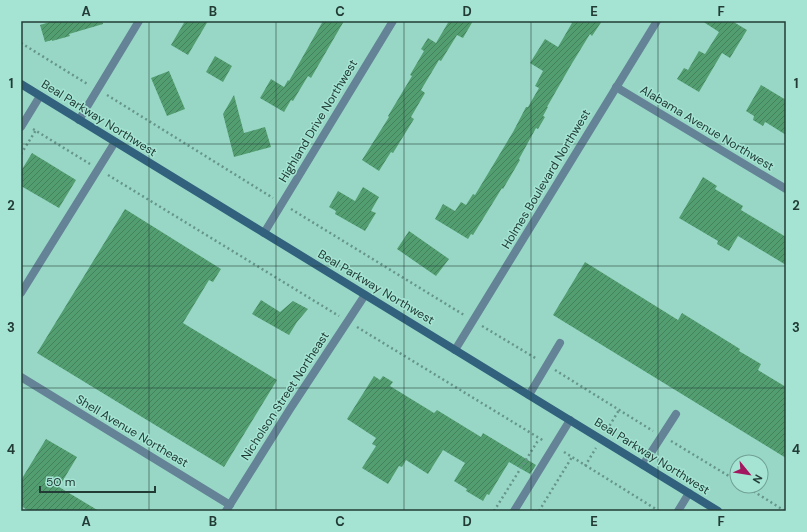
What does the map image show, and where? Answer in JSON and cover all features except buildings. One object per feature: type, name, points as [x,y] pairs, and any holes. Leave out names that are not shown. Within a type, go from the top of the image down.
[{"type":"main road","name":"Beal Parkway Northwest","points":[[21,84],[718,511]]},
{"type":"street","points":[[79,120],[140,21]]},
{"type":"street","name":"Highland Drive Northwest","points":[[264,233],[394,21]]},
{"type":"street","name":"Holmes Boulevard Northwest","points":[[455,350],[657,21]]},
{"type":"street","name":"Alabama Avenue Northwest","points":[[616,87],[786,189]]},
{"type":"street","points":[[21,127],[40,96]]},
{"type":"street","points":[[21,293],[115,142]]},
{"type":"street","name":"Nicholson Street Northeast","points":[[228,508],[290,409],[366,295]]},
{"type":"street","points":[[529,395],[560,343]]},
{"type":"street","name":"Shell Avenue Northeast","points":[[21,377],[228,508]]},
{"type":"street","points":[[643,465],[676,414]]},
{"type":"street","points":[[514,511],[570,420]]},
{"type":"street","points":[[678,511],[689,493]]},
{"type":"path","points":[[21,43],[473,321],[729,476]]},
{"type":"path","points":[[21,154],[36,130]]},
{"type":"path","points":[[494,511],[539,439]]},
{"type":"path","points":[[539,511],[572,457]]},
{"type":"path","points":[[758,494],[785,511]]}]
